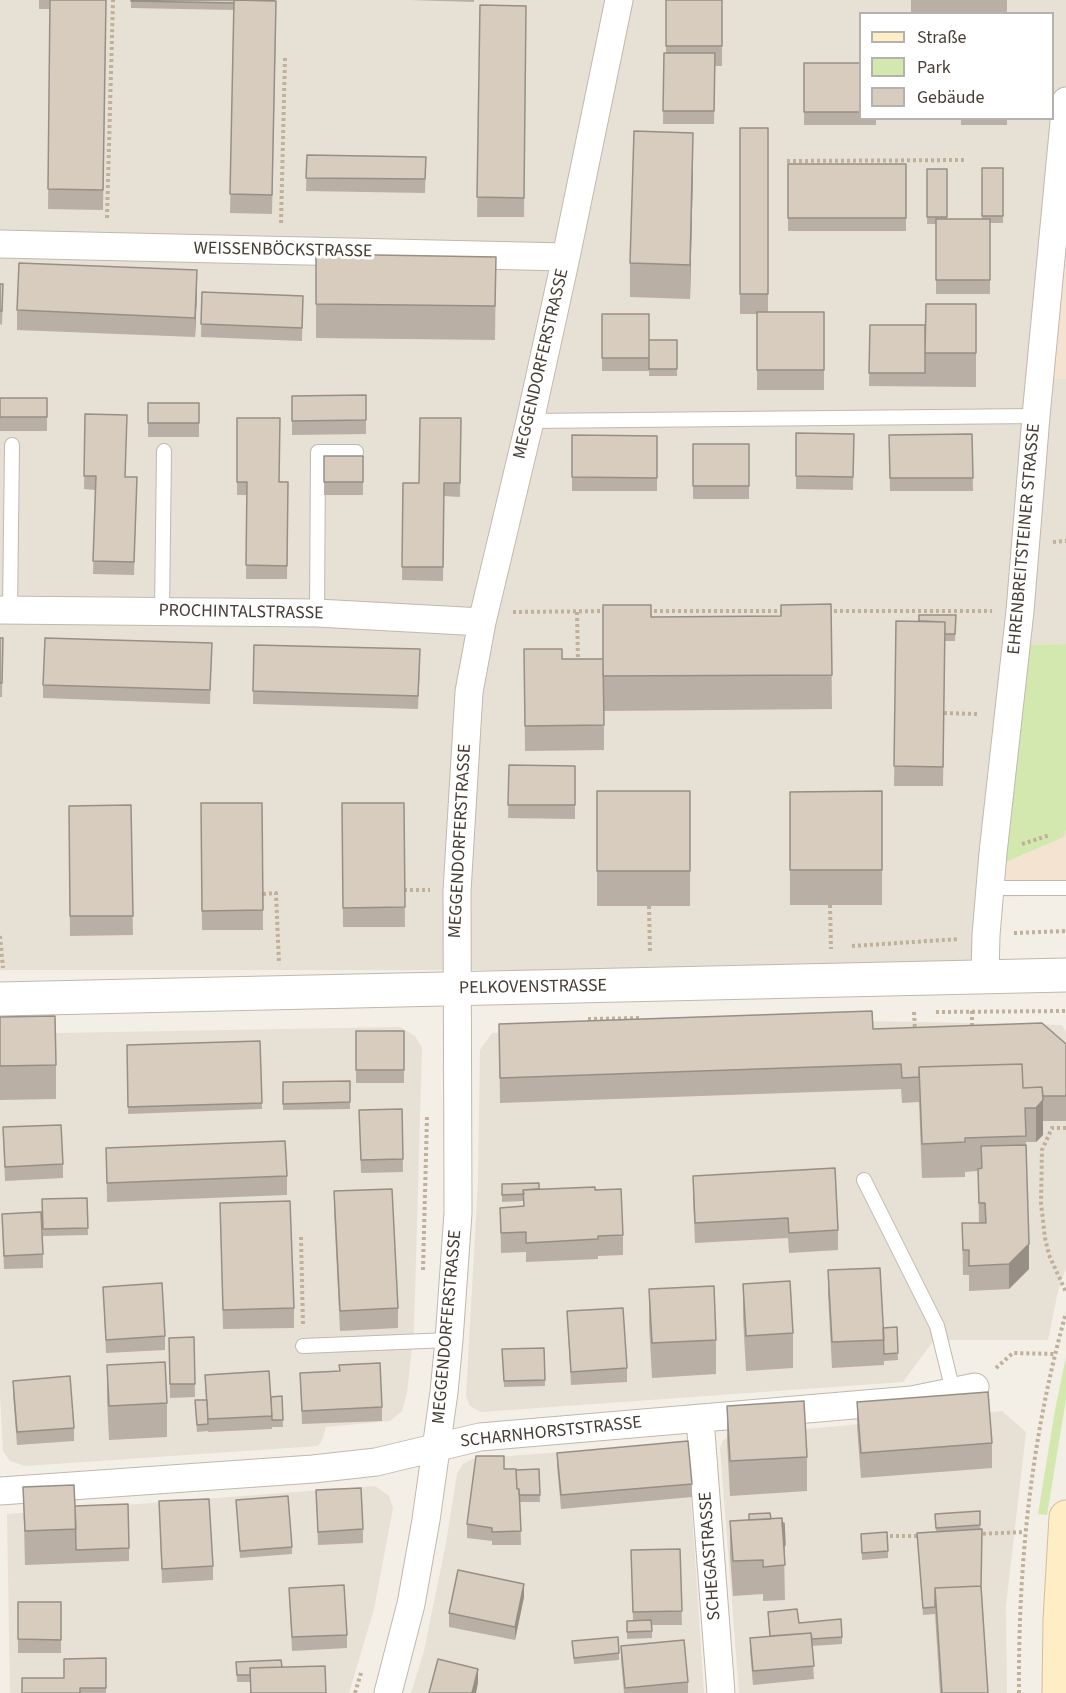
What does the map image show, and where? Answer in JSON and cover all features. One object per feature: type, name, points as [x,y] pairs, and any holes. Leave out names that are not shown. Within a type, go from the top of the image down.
[{"type":"main road","points":[[1059,1693],[1060,1610],[1066,1517]]},
{"type":"street","name":"MEGGENDORFERSTRASSE","points":[[388,1693],[411,1604],[436,1447],[449,1340],[458,1213],[457,891],[468,703],[484,617],[566,257],[619,0]]},
{"type":"street","name":"EHRENBREITSTEINER STRASSE","points":[[985,977],[990,888],[1020,611],[1066,101]]},
{"type":"street","name":"WEISSENBÖCKSTRASSE","points":[[0,244],[566,257]]},
{"type":"street","name":"PROCHINTALSTRASSE","points":[[5,610],[484,617]]},
{"type":"street","name":"PELKOVENSTRASSE","points":[[1,984],[457,990],[1066,975]]},
{"type":"street","name":"SCHARNHORSTSTRASSE","points":[[0,1491],[323,1468],[376,1462],[480,1437],[912,1401],[964,1389]]},
{"type":"street","name":"SCHEGASTRASSE","points":[[700,1419],[721,1693]]},
{"type":"lane","points":[[530,421],[1036,416]]},
{"type":"lane","points":[[5,610],[12,445]]},
{"type":"lane","points":[[162,612],[164,451]]},
{"type":"lane","points":[[317,613],[318,452],[356,452]]},
{"type":"lane","points":[[990,888],[1066,888]]},
{"type":"lane","points":[[864,1180],[937,1326],[964,1389]]},
{"type":"lane","points":[[303,1346],[449,1340]]},
{"type":"path","points":[[106,246],[113,0]]},
{"type":"path","points":[[280,250],[285,57]]},
{"type":"path","points":[[787,161],[965,160]]},
{"type":"path","points":[[484,617],[611,611]]},
{"type":"path","points":[[644,611],[796,611]]},
{"type":"path","points":[[696,611],[696,621]]},
{"type":"path","points":[[741,611],[741,621]]},
{"type":"path","points":[[818,611],[1020,611]]},
{"type":"path","points":[[578,612],[578,663]]},
{"type":"path","points":[[944,713],[977,714]]},
{"type":"path","points":[[263,894],[276,893],[278,961]]},
{"type":"path","points":[[830,904],[831,947]]},
{"type":"path","points":[[649,906],[650,952]]},
{"type":"path","points":[[986,934],[1066,931]]},
{"type":"path","points":[[0,936],[1,984]]},
{"type":"path","points":[[972,1011],[972,1031]]},
{"type":"path","points":[[914,1012],[915,1032]]},
{"type":"path","points":[[586,1019],[586,1028]]},
{"type":"path","points":[[423,1271],[427,1111]]},
{"type":"path","points":[[1066,1128],[1052,1128],[1042,1150],[1041,1203],[1049,1256],[1066,1292]]},
{"type":"path","points":[[301,1237],[303,1346]]},
{"type":"path","points":[[1019,1693],[1019,1618],[1025,1532],[1034,1458],[1054,1354],[1066,1313]]},
{"type":"path","points":[[964,1389],[1012,1353],[1054,1354]]},
{"type":"path","points":[[965,1534],[1025,1532]]},
{"type":"path","points":[[878,1536],[930,1536]]},
{"type":"path","points":[[355,1693],[362,1672]]},
{"type":"shaded area","points":[[0,0],[1066,0],[1066,164],[1048,379],[1066,379],[1066,644],[1026,645],[980,978],[484,970],[0,970]]},
{"type":"shaded area","points":[[1066,164],[1066,379],[1048,379]]},
{"type":"shaded area","points":[[1066,829],[1066,895],[1000,897],[1001,864],[1064,837]]},
{"type":"shaded area","points":[[867,1021],[1062,1025],[1066,1033],[1066,1268],[1058,1291],[1048,1340],[934,1340],[903,1382],[481,1412],[470,1406],[466,1396],[478,1181],[480,1050],[492,1033]]},
{"type":"shaded area","points":[[400,1027],[415,1036],[422,1048],[414,1327],[407,1393],[402,1411],[390,1421],[326,1427],[318,1446],[25,1466],[10,1461],[3,1451],[0,1394],[0,1034]]},
{"type":"shaded area","points":[[1002,1411],[1026,1432],[1006,1605],[1007,1693],[739,1693],[720,1448],[723,1440],[730,1436]]},
{"type":"shaded area","points":[[675,1443],[688,1453],[704,1693],[411,1693],[424,1651],[446,1543],[457,1474],[463,1464],[473,1459]]},
{"type":"shaded area","points":[[375,1486],[389,1496],[393,1508],[374,1609],[349,1693],[10,1693],[7,1514]]},
{"type":"green space","points":[[1066,644],[1066,829],[1064,837],[1001,864],[1026,645]]},
{"type":"green space","points":[[1066,1357],[1066,1399],[1047,1515],[1038,1514],[1055,1410]]},
{"type":"building","points":[[50,0],[106,0],[103,190],[48,189]]},
{"type":"building","points":[[234,0],[234,3],[131,1]]},
{"type":"building","points":[[234,0],[276,1],[272,195],[230,194]]},
{"type":"building","points":[[666,0],[722,0],[722,46],[666,46]]},
{"type":"building","points":[[480,5],[526,6],[524,198],[477,197]]},
{"type":"building","points":[[664,53],[715,53],[714,111],[663,111]]},
{"type":"building","points":[[804,63],[859,63],[859,112],[804,112]]},
{"type":"building","points":[[740,128],[768,128],[768,294],[740,294]]},
{"type":"building","points":[[634,131],[693,133],[690,265],[630,263]]},
{"type":"building","points":[[307,155],[426,157],[425,179],[306,178]]},
{"type":"building","points":[[788,164],[906,164],[906,218],[788,218]]},
{"type":"building","points":[[982,168],[1003,168],[1003,216],[982,216]]},
{"type":"building","points":[[927,169],[947,169],[947,217],[927,217]]},
{"type":"building","points":[[936,219],[990,219],[990,280],[936,280]]},
{"type":"building","points":[[316,254],[496,257],[495,306],[316,304]]},
{"type":"building","points":[[19,263],[197,270],[195,318],[17,310]]},
{"type":"building","points":[[0,284],[3,284],[2,311],[0,311]]},
{"type":"building","points":[[202,292],[303,296],[302,328],[201,324]]},
{"type":"building","points":[[926,304],[976,304],[976,353],[925,353]]},
{"type":"building","points":[[757,312],[824,312],[824,370],[757,370]]},
{"type":"building","points":[[602,314],[649,314],[649,358],[602,358]]},
{"type":"building","points":[[870,325],[925,325],[925,373],[869,373]]},
{"type":"building","points":[[649,340],[677,340],[677,369],[649,369]]},
{"type":"building","points":[[366,395],[366,420],[292,421],[292,396]]},
{"type":"building","points":[[0,398],[47,398],[47,417],[0,417]]},
{"type":"building","points":[[148,403],[199,403],[199,423],[148,423]]},
{"type":"building","points":[[85,414],[127,415],[125,477],[137,477],[134,562],[93,561],[96,476],[84,476]]},
{"type":"building","points":[[237,418],[280,418],[279,482],[288,482],[287,566],[246,565],[247,482],[237,482]]},
{"type":"building","points":[[420,418],[461,418],[460,483],[444,483],[443,567],[402,567],[403,483],[419,483]]},
{"type":"building","points":[[796,433],[854,434],[853,477],[796,476]]},
{"type":"building","points":[[972,434],[973,478],[890,478],[889,435]]},
{"type":"building","points":[[572,435],[657,436],[657,478],[572,477]]},
{"type":"building","points":[[693,444],[749,444],[749,486],[693,486]]},
{"type":"building","points":[[324,456],[363,456],[363,482],[324,482]]},
{"type":"building","points":[[831,604],[832,675],[603,676],[603,605],[651,605],[651,617],[781,616],[781,605]]},
{"type":"building","points":[[919,615],[956,615],[955,634],[945,634],[945,622],[919,621]]},
{"type":"building","points":[[896,621],[945,622],[943,767],[894,766]]},
{"type":"building","points":[[0,638],[3,638],[2,683],[0,683]]},
{"type":"building","points":[[45,638],[212,643],[210,690],[43,685]]},
{"type":"building","points":[[254,645],[420,649],[418,696],[253,691]]},
{"type":"building","points":[[524,649],[562,649],[562,659],[603,659],[604,725],[525,726]]},
{"type":"building","points":[[509,765],[575,766],[575,805],[508,805]]},
{"type":"building","points":[[597,791],[690,791],[690,871],[597,871]]},
{"type":"building","points":[[882,791],[882,870],[790,870],[790,792]]},
{"type":"building","points":[[201,803],[262,803],[263,910],[202,911]]},
{"type":"building","points":[[342,803],[404,803],[405,907],[343,908]]},
{"type":"building","points":[[131,805],[133,916],[70,916],[69,806]]},
{"type":"building","points":[[872,1011],[873,1029],[1042,1023],[1066,1044],[1066,1096],[1043,1096],[1042,1087],[1023,1088],[1022,1064],[919,1067],[919,1077],[902,1078],[901,1064],[500,1078],[499,1024]]},
{"type":"building","points":[[55,1016],[56,1065],[0,1066],[0,1017]]},
{"type":"building","points":[[356,1031],[404,1031],[404,1070],[356,1070]]},
{"type":"building","points":[[260,1041],[262,1103],[128,1107],[127,1045]]},
{"type":"building","points":[[1022,1064],[1023,1088],[1042,1087],[1043,1100],[1036,1108],[1025,1108],[1026,1136],[965,1138],[965,1142],[922,1144],[919,1067]]},
{"type":"building","points":[[350,1081],[350,1102],[283,1104],[283,1082]]},
{"type":"building","points":[[402,1109],[403,1159],[361,1160],[359,1110]]},
{"type":"building","points":[[61,1125],[63,1164],[5,1167],[3,1127]]},
{"type":"building","points":[[285,1141],[287,1176],[107,1183],[106,1148]]},
{"type":"building","points":[[1026,1145],[1029,1244],[1009,1264],[969,1266],[969,1250],[963,1250],[962,1223],[986,1223],[985,1203],[979,1203],[978,1169],[982,1168],[981,1146]]},
{"type":"building","points":[[835,1168],[838,1230],[789,1233],[788,1218],[695,1223],[693,1176]]},
{"type":"building","points":[[539,1183],[539,1189],[523,1190],[524,1194],[502,1195],[502,1184]]},
{"type":"building","points":[[595,1187],[595,1190],[621,1189],[623,1235],[598,1236],[598,1239],[526,1243],[526,1232],[501,1233],[500,1208],[524,1206],[523,1190]]},
{"type":"building","points":[[392,1189],[398,1308],[340,1311],[334,1191]]},
{"type":"building","points":[[87,1198],[88,1228],[43,1229],[42,1199]]},
{"type":"building","points":[[290,1201],[294,1308],[223,1310],[220,1203]]},
{"type":"building","points":[[41,1212],[43,1254],[4,1256],[2,1214]]},
{"type":"building","points":[[880,1268],[884,1340],[832,1342],[828,1270]]},
{"type":"building","points":[[790,1281],[793,1333],[746,1336],[743,1284]]},
{"type":"building","points":[[162,1283],[165,1336],[106,1340],[103,1287]]},
{"type":"building","points":[[714,1286],[716,1340],[652,1343],[649,1289]]},
{"type":"building","points":[[623,1308],[627,1368],[571,1372],[567,1311]]},
{"type":"building","points":[[897,1327],[898,1353],[884,1354],[883,1328]]},
{"type":"building","points":[[194,1337],[195,1384],[170,1384],[169,1338]]},
{"type":"building","points":[[544,1348],[545,1380],[504,1381],[502,1349]]},
{"type":"building","points":[[165,1362],[167,1403],[109,1406],[107,1365]]},
{"type":"building","points":[[380,1363],[382,1407],[302,1411],[300,1373],[340,1371],[339,1365]]},
{"type":"building","points":[[269,1371],[272,1416],[208,1419],[205,1375]]},
{"type":"building","points":[[70,1376],[74,1428],[17,1432],[13,1381]]},
{"type":"building","points":[[988,1392],[992,1443],[861,1453],[857,1402]]},
{"type":"building","points":[[282,1396],[283,1420],[272,1420],[271,1397]]},
{"type":"building","points":[[195,1400],[207,1400],[208,1424],[197,1425]]},
{"type":"building","points":[[804,1401],[807,1457],[730,1461],[727,1406]]},
{"type":"building","points":[[688,1441],[692,1484],[561,1495],[557,1453]]},
{"type":"building","points":[[476,1456],[504,1456],[504,1469],[516,1469],[521,1531],[492,1532],[492,1528],[467,1524]]},
{"type":"building","points":[[539,1469],[540,1495],[519,1495],[516,1470]]},
{"type":"building","points":[[74,1485],[76,1529],[25,1531],[23,1487]]},
{"type":"building","points":[[361,1488],[363,1529],[318,1532],[316,1490]]},
{"type":"building","points":[[288,1496],[292,1547],[240,1551],[236,1500]]},
{"type":"building","points":[[209,1499],[213,1566],[162,1569],[159,1501]]},
{"type":"building","points":[[128,1504],[129,1548],[76,1550],[75,1506]]},
{"type":"building","points":[[980,1511],[980,1525],[936,1528],[935,1514]]},
{"type":"building","points":[[770,1513],[771,1519],[749,1520],[749,1514]]},
{"type":"building","points":[[782,1518],[785,1565],[763,1567],[763,1560],[733,1561],[730,1521]]},
{"type":"building","points":[[782,1523],[784,1523],[784,1546]]},
{"type":"building","points":[[982,1529],[981,1588],[981,1586],[935,1588],[935,1607],[923,1608],[917,1533]]},
{"type":"building","points":[[887,1532],[888,1551],[862,1553],[861,1534]]},
{"type":"building","points":[[680,1549],[682,1611],[633,1612],[631,1550]]},
{"type":"building","points":[[458,1570],[524,1584],[515,1627],[449,1613]]},
{"type":"building","points":[[344,1585],[347,1635],[292,1637],[289,1588]]},
{"type":"building","points":[[981,1586],[988,1693],[942,1693],[935,1588]]},
{"type":"building","points":[[18,1602],[61,1602],[61,1640],[18,1639]]},
{"type":"building","points":[[797,1609],[799,1623],[841,1619],[842,1637],[812,1639],[811,1633],[770,1636],[768,1612]]},
{"type":"building","points":[[651,1620],[652,1631],[627,1632],[627,1621]]},
{"type":"building","points":[[811,1633],[814,1666],[753,1671],[750,1638]]},
{"type":"building","points":[[618,1637],[619,1653],[574,1658],[572,1641]]},
{"type":"building","points":[[684,1640],[688,1682],[625,1688],[621,1646]]},
{"type":"building","points":[[106,1658],[106,1688],[80,1688],[80,1693],[22,1693],[22,1678],[64,1678],[64,1659]]},
{"type":"building","points":[[438,1659],[478,1669],[472,1693],[429,1693]]},
{"type":"building","points":[[281,1660],[282,1667],[250,1668],[250,1675],[237,1675],[236,1662]]},
{"type":"building","points":[[325,1666],[326,1693],[251,1693],[250,1668]]}]
